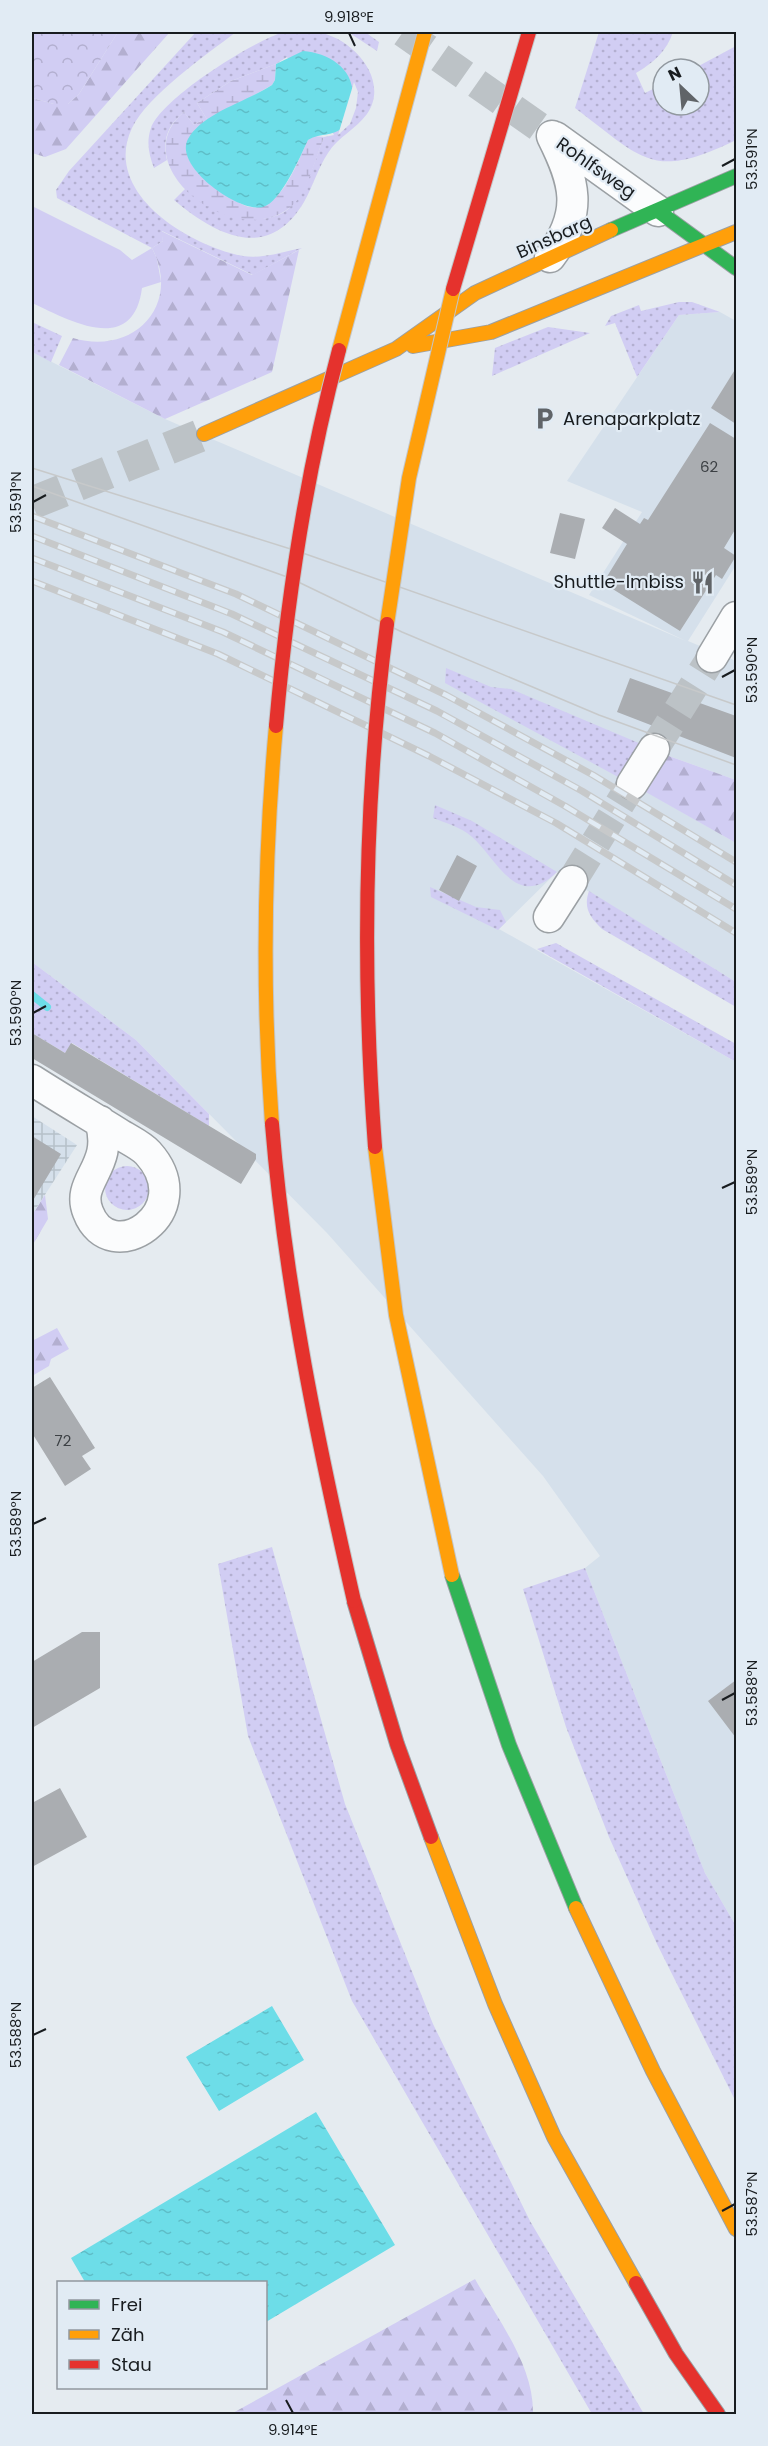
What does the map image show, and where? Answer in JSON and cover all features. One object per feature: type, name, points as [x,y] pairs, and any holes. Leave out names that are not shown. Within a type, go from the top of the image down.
[{"type":"main road","points":[[425,32],[360,265],[313,453],[284,626],[273,756],[266,936],[270,1096],[291,1293],[321,1458],[354,1601],[397,1744],[436,1851],[495,2004],[554,2137],[676,2354],[718,2415]]},
{"type":"main road","points":[[530,32],[475,204],[420,432],[399,541],[384,640],[368,830],[365,971],[376,1160],[389,1261],[419,1433],[452,1575],[496,1713],[536,1818],[589,1941],[696,2155],[736,2229]]},
{"type":"main road","name":"Binsbarg","points":[[204,434],[396,349],[475,293],[550,257],[736,176]]},
{"type":"main road","points":[[658,211],[736,268]]},
{"type":"main road","name":"Binsbarg","points":[[396,349],[491,332],[736,232]]},
{"type":"street","name":"Rohlfsweg","points":[[550,257],[567,229],[574,199],[567,166],[552,135],[658,211]]},
{"type":"street","points":[[712,657],[736,616]]},
{"type":"street","points":[[632,784],[654,749]]},
{"type":"street","points":[[549,917],[572,881]]},
{"type":"street","points":[[32,1080],[100,1121],[147,1151],[162,1176],[165,1196],[156,1220],[140,1232],[118,1237],[108,1234],[93,1222],[85,1201],[89,1182],[105,1150],[100,1121]]},
{"type":"shaded area","points":[[720,312],[736,321],[736,565],[688,641],[736,661],[736,780],[666,755],[621,777],[736,843],[736,982],[557,872],[499,929],[736,1062],[736,1926],[705,1873],[585,1568],[600,1556],[543,1476],[327,1233],[136,1040],[32,962],[32,352],[165,419],[686,641],[589,595],[642,512],[567,481],[679,315]]},
{"type":"shaded area","points":[[32,1116],[77,1145],[32,1215]]},
{"type":"green space","points":[[312,31],[329,35],[354,50],[364,61],[371,74],[374,87],[373,101],[363,119],[328,153],[304,202],[290,221],[274,232],[258,237],[241,237],[207,224],[174,200],[186,188],[210,206],[224,213],[256,219],[285,212],[296,201],[324,137],[334,135],[287,57],[276,64],[231,81],[197,103],[208,121],[204,123],[202,120],[194,125],[184,112],[174,122],[168,133],[165,146],[167,160],[154,168],[149,148],[149,133],[159,116],[172,102],[210,72],[231,58],[284,32]]},
{"type":"green space","points":[[32,32],[118,32],[79,94],[68,104],[54,104],[32,98]]},
{"type":"green space","points":[[118,32],[170,32],[66,149],[45,157],[32,153],[32,98],[54,104],[68,104],[79,94]]},
{"type":"green space","points":[[196,32],[236,32],[179,76],[140,115],[132,128],[126,152],[129,174],[140,194],[156,213],[199,241],[250,257],[302,248],[253,275],[162,231],[163,241],[152,248],[57,198],[56,190],[69,171]]},
{"type":"green space","points":[[348,32],[365,32],[379,42],[377,51]]},
{"type":"green space","points":[[599,32],[673,32],[659,56],[651,57],[651,63],[636,73],[645,93],[651,90],[651,117],[711,117],[711,59],[736,46],[736,140],[708,152],[685,159],[666,161],[650,158],[617,140],[575,108]]},
{"type":"green space","points":[[276,64],[275,80],[272,85],[208,121],[197,103],[231,81]]},
{"type":"green space","points":[[184,112],[194,125],[202,120],[204,123],[194,131],[186,151],[192,164],[210,183],[246,206],[258,207],[277,196],[292,173],[308,140],[314,136],[324,137],[299,198],[294,204],[271,217],[245,219],[218,212],[194,198],[176,178],[166,156],[168,133]]},
{"type":"green space","points":[[32,206],[120,250],[132,260],[152,248],[157,259],[161,282],[142,288],[136,309],[126,322],[113,328],[98,328],[81,324],[32,303]]},
{"type":"green space","points":[[161,231],[252,275],[299,250],[272,372],[165,419],[59,365],[73,338],[95,342],[115,340],[132,333],[146,322],[156,307],[161,289],[160,269],[152,248],[163,241]]},
{"type":"green space","points":[[679,302],[692,302],[720,312],[679,315],[637,377],[615,323],[605,326],[611,316],[639,305],[641,311]]},
{"type":"green space","points":[[32,322],[62,336],[51,362],[32,352]]},
{"type":"green space","points":[[548,327],[590,333],[492,376],[495,348]]},
{"type":"green space","points":[[446,668],[491,687],[511,689],[641,744],[620,778],[445,683]]},
{"type":"green space","points":[[666,755],[736,780],[736,843],[644,791]]},
{"type":"green space","points":[[435,805],[472,821],[557,872],[543,883],[530,886],[518,884],[498,867],[471,836],[433,818]]},
{"type":"green space","points":[[430,887],[476,907],[500,910],[506,922],[498,930],[431,897]]},
{"type":"green space","points":[[589,891],[736,982],[736,1007],[602,929],[587,907]]},
{"type":"green space","points":[[556,943],[736,1044],[736,1062],[537,949]]},
{"type":"green space","points":[[32,962],[136,1040],[209,1114],[209,1126],[72,1043],[65,1053],[32,1033]]},
{"type":"green space","points":[[127,1166],[142,1173],[149,1188],[142,1203],[127,1210],[112,1203],[105,1188],[112,1173]]},
{"type":"green space","points":[[45,1195],[48,1219],[32,1246],[32,1215]]},
{"type":"green space","points":[[57,1328],[69,1349],[51,1359],[49,1366],[32,1376],[32,1341]]},
{"type":"green space","points":[[272,1547],[345,1804],[433,2024],[530,2221],[644,2414],[592,2414],[352,2001],[248,1736],[218,1564]]},
{"type":"green space","points":[[585,1568],[705,1873],[736,1926],[736,2102],[657,1944],[609,1837],[566,1727],[523,1589]]},
{"type":"green space","points":[[475,2279],[504,2327],[521,2361],[528,2378],[533,2414],[231,2414]]},
{"type":"water","points":[[303,51],[324,56],[341,67],[347,75],[353,94],[347,122],[333,133],[308,140],[283,188],[270,203],[263,207],[252,207],[239,203],[211,185],[199,174],[190,162],[186,150],[188,139],[195,130],[214,115],[272,85],[275,80],[276,64]]},
{"type":"water","points":[[272,2006],[304,2060],[219,2111],[186,2057]]},
{"type":"water","points":[[316,2112],[395,2245],[267,2321],[267,2281],[84,2281],[71,2258]]},
{"type":"pier","points":[[354,82],[358,92],[356,108],[350,124],[338,135]]},
{"type":"building","points":[[736,368],[736,424],[711,408]]},
{"type":"building","points":[[710,423],[736,439],[736,528],[724,548],[736,556],[722,579],[716,575],[680,631],[603,583],[627,544],[602,528],[615,508],[640,524],[644,518],[648,520]]},
{"type":"building","points":[[560,513],[585,519],[575,559],[550,553]]},
{"type":"building","points":[[630,678],[736,716],[736,758],[617,712]]},
{"type":"building","points":[[457,855],[477,866],[459,901],[439,890]]},
{"type":"building","points":[[32,1033],[65,1053],[71,1043],[256,1154],[256,1159],[241,1184],[32,1058]]},
{"type":"building","points":[[32,1136],[61,1154],[32,1202]]},
{"type":"building","points":[[50,1377],[95,1448],[82,1456],[91,1469],[65,1486],[32,1433],[32,1388]]},
{"type":"building","points":[[82,1632],[100,1632],[100,1688],[32,1728],[32,1662]]},
{"type":"building","points":[[736,1680],[736,1738],[708,1701]]},
{"type":"building","points":[[60,1788],[87,1837],[32,1867],[32,1803]]},
{"type":"waterway","points":[[32,995],[47,1007]]},
{"type":"tunnel","points":[[403,32],[552,136]]},
{"type":"tunnel","points":[[32,503],[204,434]]},
{"type":"tunnel","points":[[654,749],[712,657]]},
{"type":"tunnel","points":[[572,881],[632,784]]},
{"type":"tram line","points":[[32,468],[297,551],[736,705]]},
{"type":"tram line","points":[[32,486],[290,578],[402,632],[599,715],[736,765]]},
{"type":"railway","points":[[32,516],[236,594],[446,695],[593,775],[736,862]]},
{"type":"railway","points":[[32,536],[232,614],[437,711],[582,791],[736,885]]},
{"type":"railway","points":[[32,558],[223,632],[435,733],[565,806],[736,909]]},
{"type":"railway","points":[[32,581],[218,654],[429,756],[556,823],[736,933]]},
{"type":"traffic: fast","points":[[611,230],[736,176]]},
{"type":"traffic: fast","points":[[658,211],[736,268]]},
{"type":"traffic: fast","points":[[452,1575],[509,1745],[576,1908]]},
{"type":"traffic: slow","points":[[339,350],[425,32]]},
{"type":"traffic: slow","points":[[204,434],[396,349],[475,293],[611,230]]},
{"type":"traffic: slow","points":[[413,346],[491,332],[736,232]]},
{"type":"traffic: slow","points":[[387,624],[409,478],[453,289]]},
{"type":"traffic: slow","points":[[272,1124],[267,1024],[266,925],[269,825],[276,726]]},
{"type":"traffic: slow","points":[[375,1147],[396,1315],[452,1575]]},
{"type":"traffic: slow","points":[[431,1837],[495,2004],[554,2137],[636,2283]]},
{"type":"traffic: slow","points":[[576,1908],[653,2071],[736,2229]]},
{"type":"traffic: jam","points":[[453,289],[529,32]]},
{"type":"traffic: jam","points":[[276,726],[299,536],[327,396],[339,350]]},
{"type":"traffic: jam","points":[[375,1147],[368,1016],[368,885],[374,755],[387,624]]},
{"type":"traffic: jam","points":[[272,1124],[285,1244],[304,1364],[354,1601]]},
{"type":"traffic: jam","points":[[354,1601],[397,1744],[431,1837]]},
{"type":"traffic: jam","points":[[636,2283],[676,2354],[718,2414]]},
{"type":"place","name":"Arenaparkplatz","points":[[545,419]]},
{"type":"place","name":"Shuttle-Imbiss","points":[[702,582]]}]
